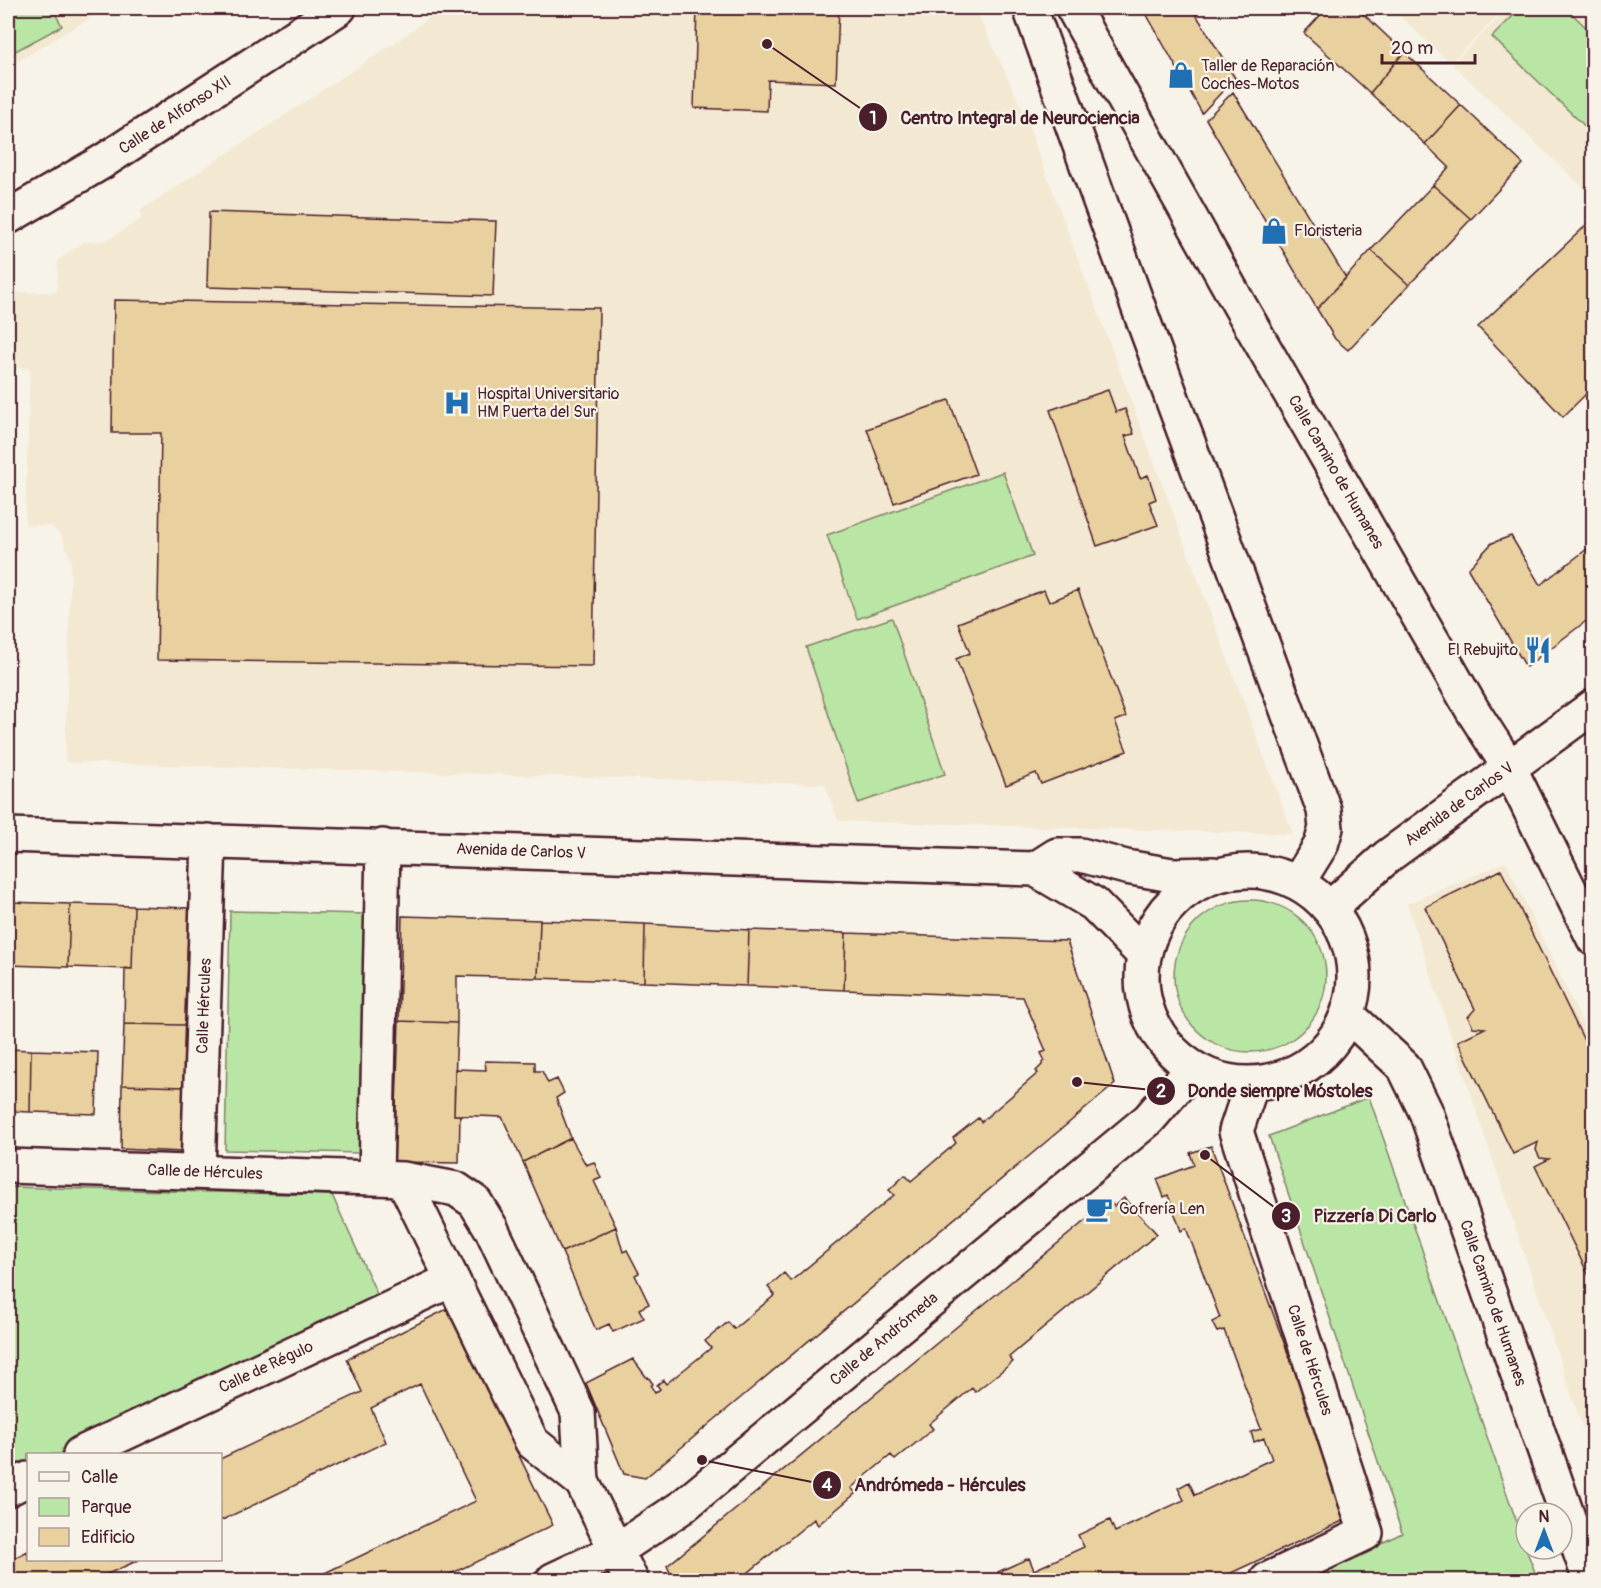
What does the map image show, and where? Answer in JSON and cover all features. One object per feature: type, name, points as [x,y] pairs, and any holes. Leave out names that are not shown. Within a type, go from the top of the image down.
[{"type":"street","name":"Calle de Alfonso XII","points":[[8,217],[102,162],[339,8]]},
{"type":"street","points":[[1030,8],[1324,810],[1326,828],[1322,845],[1298,882]]},
{"type":"street","name":"Calle Camino de Humanes","points":[[1072,8],[1473,711],[1509,767],[1593,939]]},
{"type":"street","name":"Avenida de Carlos V","points":[[1330,908],[1388,856],[1593,706]]},
{"type":"street","name":"Avenida de Carlos V","points":[[8,835],[1035,868],[1094,904],[1143,954]]},
{"type":"street","name":"Calle Hércules","points":[[198,1172],[209,841]]},
{"type":"street","points":[[383,846],[390,1179]]},
{"type":"street","name":"Avenida de Carlos V","points":[[1035,868],[1057,855],[1081,855],[1126,867],[1172,875],[1218,874]]},
{"type":"street","points":[[1245,870],[1272,873],[1298,882],[1315,893],[1330,908],[1344,930],[1353,955],[1355,982],[1348,1015],[1331,1044],[1306,1066],[1280,1078],[1252,1083],[1223,1081],[1193,1068],[1167,1047],[1150,1020],[1141,987],[1143,954],[1155,924],[1172,902],[1193,885],[1218,874],[1245,870]]},
{"type":"street","name":"Calle Camino de Humanes","points":[[1348,1015],[1404,1067],[1426,1112],[1590,1581]]},
{"type":"street","name":"Calle de Andrómeda","points":[[553,1581],[617,1550],[682,1507],[1133,1133],[1149,1119],[1193,1068]]},
{"type":"street","name":"Calle de Hércules","points":[[1252,1083],[1236,1131],[1366,1533],[1267,1581]]},
{"type":"street","name":"Calle de Hércules","points":[[8,1166],[390,1179],[456,1189],[475,1202],[491,1228],[579,1412],[582,1482]]},
{"type":"street","name":"Calle de Hércules","points":[[390,1179],[451,1280],[532,1442],[582,1482],[631,1581]]},
{"type":"street","name":"Calle de Régulo","points":[[84,1453],[451,1280]]},
{"type":"street","points":[[8,1489],[27,1480]]},
{"type":"shaded area","points":[[8,8],[107,8],[8,67]]},
{"type":"shaded area","name":"Hospital Universitario HM Puerta del Sur","points":[[442,8],[975,8],[1022,109],[1293,834],[838,821],[825,784],[65,762],[71,559],[61,535],[51,526],[25,525],[30,368],[8,367],[8,293],[57,292],[58,260],[84,242],[106,241],[141,219],[141,210],[402,38]]},
{"type":"shaded area","points":[[1391,8],[1507,8],[1450,63]]},
{"type":"shaded area","points":[[1509,8],[1593,8],[1593,186],[1588,192],[1452,64]]},
{"type":"shaded area","points":[[1506,862],[1593,1045],[1593,1459],[1407,904]]},
{"type":"green space","points":[[8,8],[52,8],[62,26],[8,55]]},
{"type":"green space","points":[[1521,8],[1566,8],[1593,34],[1593,134],[1492,37]]},
{"type":"green space","points":[[1003,472],[1033,556],[857,619],[827,535]]},
{"type":"green space","points":[[892,618],[945,774],[858,803],[806,647]]},
{"type":"green space","points":[[1250,900],[1279,905],[1304,922],[1321,947],[1326,976],[1321,1005],[1304,1030],[1279,1047],[1250,1052],[1221,1047],[1196,1030],[1179,1005],[1174,976],[1179,947],[1196,922],[1221,905]]},
{"type":"green space","points":[[230,911],[367,914],[362,1153],[225,1150]]},
{"type":"green space","points":[[1369,1097],[1514,1514],[1514,1561],[1531,1561],[1538,1580],[1306,1580],[1402,1533],[1269,1136]]},
{"type":"green space","points":[[8,1187],[332,1195],[382,1305],[67,1453],[27,1453],[27,1472],[8,1482]]},
{"type":"building","points":[[697,8],[839,8],[836,83],[768,80],[767,111],[694,108]]},
{"type":"building","points":[[1143,8],[1192,8],[1235,78],[1202,113]]},
{"type":"building","points":[[1279,8],[1295,8],[1287,15]]},
{"type":"building","points":[[1327,8],[1357,8],[1404,52],[1370,93],[1304,33]]},
{"type":"building","points":[[1404,52],[1461,105],[1425,144],[1370,93]]},
{"type":"building","points":[[1233,92],[1346,278],[1317,309],[1206,119]]},
{"type":"building","points":[[1461,105],[1523,164],[1471,219],[1433,185],[1449,167],[1425,144]]},
{"type":"building","points":[[1433,185],[1471,219],[1409,285],[1371,250]]},
{"type":"building","points":[[209,212],[496,221],[493,296],[207,287]]},
{"type":"building","points":[[1594,218],[1594,386],[1563,417],[1478,327]]},
{"type":"building","points":[[1371,250],[1409,285],[1348,350],[1335,339],[1317,309]]},
{"type":"building","name":"Hospital Universitario HM Puerta del Sur","points":[[114,300],[599,308],[593,666],[157,660],[161,433],[112,433]]},
{"type":"building","points":[[1108,390],[1116,412],[1125,409],[1134,434],[1125,436],[1140,478],[1148,475],[1156,499],[1149,502],[1158,525],[1097,546],[1050,410]]},
{"type":"building","points":[[949,400],[976,474],[894,503],[867,429]]},
{"type":"building","points":[[1511,536],[1540,585],[1591,546],[1594,550],[1594,615],[1526,667],[1468,569],[1492,543]]},
{"type":"building","points":[[1044,590],[1049,602],[1078,590],[1126,717],[1115,721],[1127,751],[1041,784],[1036,773],[1006,785],[956,659],[970,653],[958,623]]},
{"type":"building","points":[[1501,870],[1594,1061],[1594,1286],[1535,1166],[1549,1159],[1540,1158],[1536,1150],[1538,1142],[1513,1154],[1458,1041],[1485,1028],[1473,1027],[1468,1017],[1475,1009],[1425,907]]},
{"type":"building","points":[[8,902],[70,904],[68,967],[8,965]]},
{"type":"building","points":[[70,904],[134,906],[132,969],[68,967]]},
{"type":"building","points":[[134,906],[189,908],[185,1025],[124,1024],[125,968],[132,969]]},
{"type":"building","points":[[402,916],[540,920],[538,978],[457,976],[457,1023],[399,1021]]},
{"type":"building","points":[[540,920],[645,924],[644,982],[538,978]]},
{"type":"building","points":[[645,924],[749,930],[747,986],[644,982]]},
{"type":"building","points":[[749,930],[846,933],[844,990],[747,986]]},
{"type":"building","points":[[846,933],[1067,941],[1115,1084],[645,1478],[624,1474],[586,1383],[633,1359],[653,1384],[651,1386],[655,1393],[660,1389],[657,1385],[663,1380],[666,1384],[711,1348],[705,1341],[728,1322],[734,1329],[775,1295],[768,1287],[784,1273],[791,1281],[894,1195],[889,1190],[905,1175],[911,1181],[956,1143],[953,1138],[978,1118],[981,1122],[1038,1073],[1036,1071],[1045,1061],[1041,1053],[1046,1051],[1023,997],[844,990]]},
{"type":"building","points":[[399,1021],[457,1023],[454,1115],[460,1115],[459,1163],[394,1162]]},
{"type":"building","points":[[124,1024],[185,1025],[184,1087],[122,1085]]},
{"type":"building","points":[[8,1049],[31,1050],[30,1112],[8,1111]]},
{"type":"building","points":[[31,1050],[98,1052],[96,1114],[30,1112]]},
{"type":"building","points":[[485,1061],[535,1062],[535,1071],[542,1071],[548,1083],[557,1079],[564,1093],[556,1098],[571,1138],[523,1162],[502,1117],[454,1115],[455,1069],[486,1070]]},
{"type":"building","points":[[122,1085],[184,1087],[182,1152],[121,1149]]},
{"type":"building","points":[[571,1138],[586,1165],[594,1162],[601,1178],[594,1181],[616,1227],[562,1252],[523,1162]]},
{"type":"building","points":[[1211,1146],[1349,1518],[1216,1580],[1001,1580],[998,1572],[1029,1558],[1034,1570],[1084,1547],[1078,1535],[1110,1520],[1115,1532],[1184,1500],[1178,1488],[1189,1482],[1195,1495],[1272,1459],[1264,1438],[1254,1442],[1251,1432],[1261,1429],[1224,1330],[1217,1332],[1212,1322],[1220,1318],[1186,1228],[1181,1231],[1168,1195],[1164,1197],[1157,1179],[1194,1165],[1190,1153]]},
{"type":"building","points":[[1124,1198],[1157,1234],[1009,1357],[1013,1362],[975,1392],[972,1388],[929,1424],[933,1429],[895,1460],[891,1455],[851,1488],[856,1493],[818,1525],[814,1519],[739,1580],[674,1580],[667,1566],[1109,1201],[1114,1206]]},
{"type":"building","points":[[616,1227],[623,1252],[627,1250],[639,1273],[635,1275],[649,1304],[639,1309],[644,1318],[613,1332],[609,1324],[596,1330],[562,1252]]},
{"type":"building","points":[[447,1309],[553,1525],[438,1580],[310,1580],[476,1501],[420,1384],[371,1408],[386,1442],[222,1520],[222,1458],[362,1392],[347,1359]]},
{"type":"building","points":[[27,1552],[27,1561],[137,1561],[94,1580],[8,1580],[8,1561]]},
{"type":"place","name":"Centro Integral de Neurociencia","points":[[767,44]]},
{"type":"place","name":"Taller de Reparación Coches-Motos","points":[[1181,75]]},
{"type":"place","name":"Floristeria","points":[[1274,231]]},
{"type":"place","name":"Hospital Universitario HM Puerta del Sur","points":[[457,403]]},
{"type":"place","name":"El Rebujito","points":[[1538,650]]},
{"type":"place","name":"Donde siempre Móstoles","points":[[1077,1082]]},
{"type":"place","name":"Pizzería Di Carlo","points":[[1205,1155]]},
{"type":"place","name":"Gofrería Len","points":[[1099,1209]]},
{"type":"place","name":"Andrómeda - Hércules","points":[[702,1460]]}]
